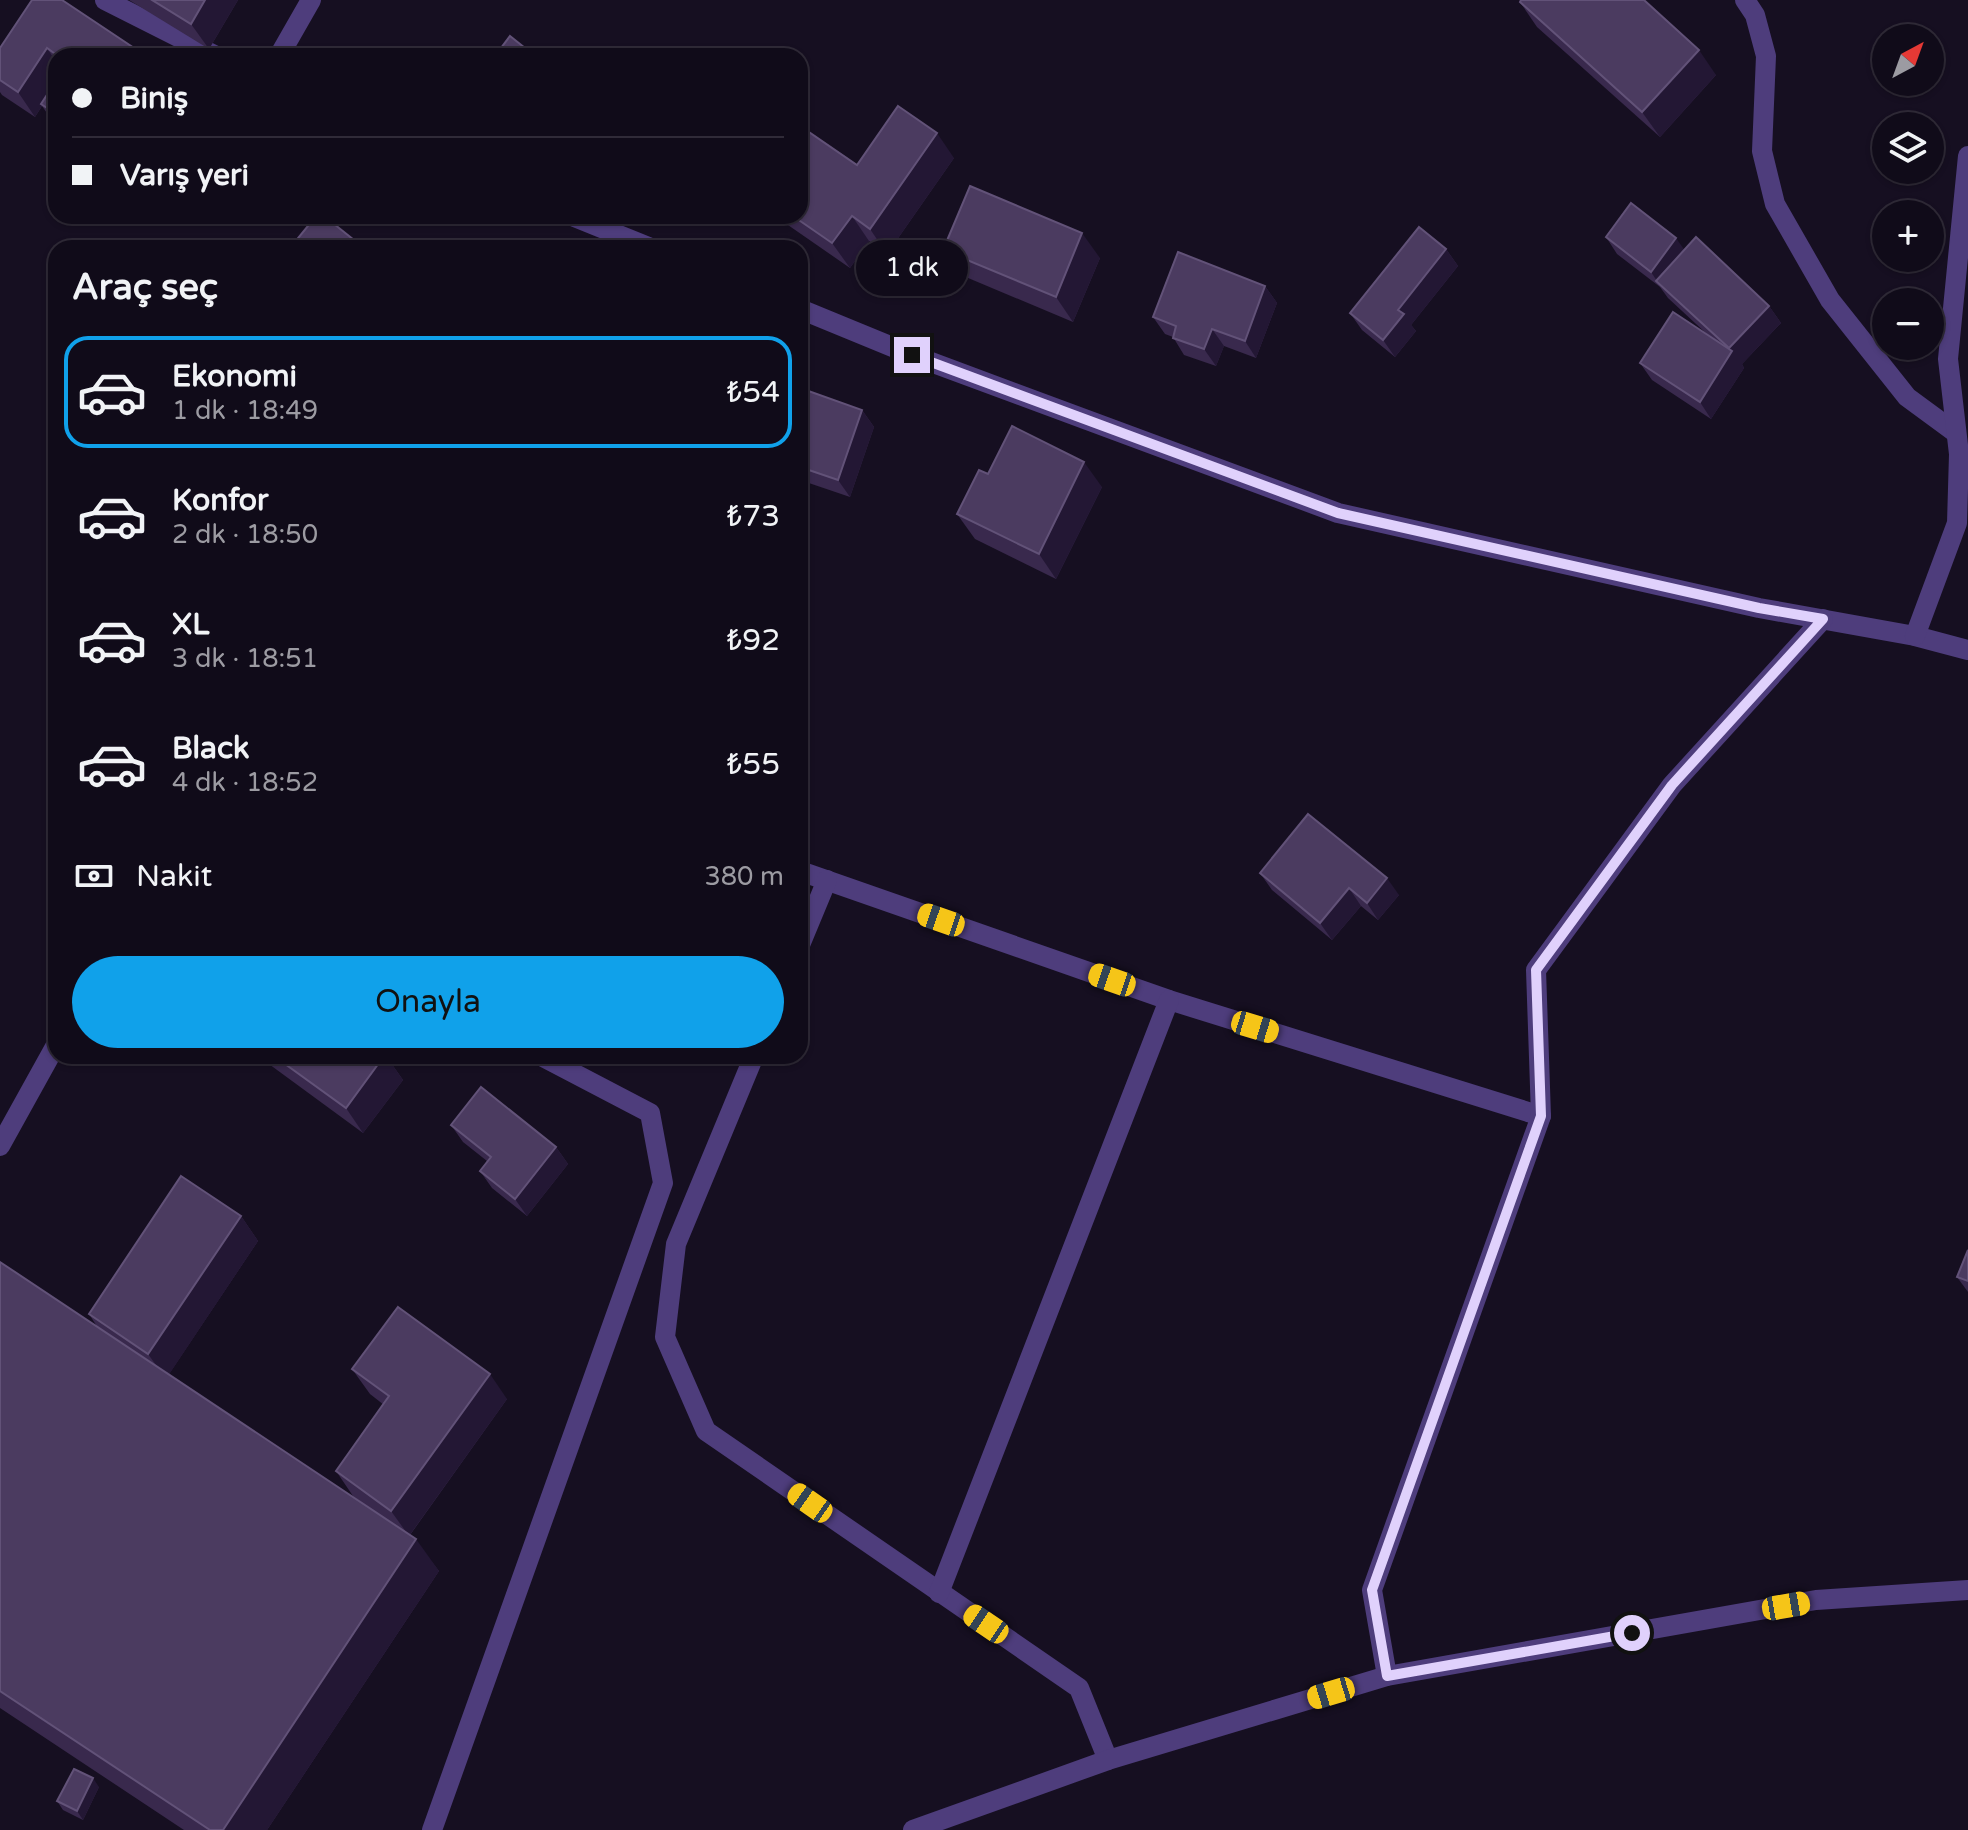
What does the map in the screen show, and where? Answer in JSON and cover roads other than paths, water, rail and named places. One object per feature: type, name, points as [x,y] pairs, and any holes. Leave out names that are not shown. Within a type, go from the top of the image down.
[{"type":"street","points":[[105,0],[200,48]]},
{"type":"street","points":[[284,48],[311,0]]},
{"type":"street","points":[[1745,0],[1755,15],[1766,56],[1762,151],[1775,204],[1830,300],[1878,361],[1907,397],[1956,433]]},
{"type":"street","points":[[1915,636],[1957,523],[1959,454],[1948,359],[1968,156]]},
{"type":"street","points":[[592,224],[631,240]]},
{"type":"street","points":[[808,312],[912,355],[1338,513],[1759,608],[1915,636],[1968,650]]},
{"type":"street","points":[[1387,1676],[1372,1590],[1541,1116],[1536,970],[1672,785],[1823,619]]},
{"type":"street","points":[[808,874],[1169,1000],[1541,1116]]},
{"type":"street","points":[[808,926],[827,880]]},
{"type":"street","points":[[939,1593],[1169,1000]]},
{"type":"street","points":[[0,1146],[48,1059]]},
{"type":"street","points":[[432,1830],[663,1183],[650,1113],[556,1064]]},
{"type":"street","points":[[751,1064],[676,1244],[665,1337],[706,1431],[1079,1688],[1108,1760]]},
{"type":"street","points":[[913,1830],[1108,1760],[1387,1676],[1816,1600],[1968,1590]]}]
